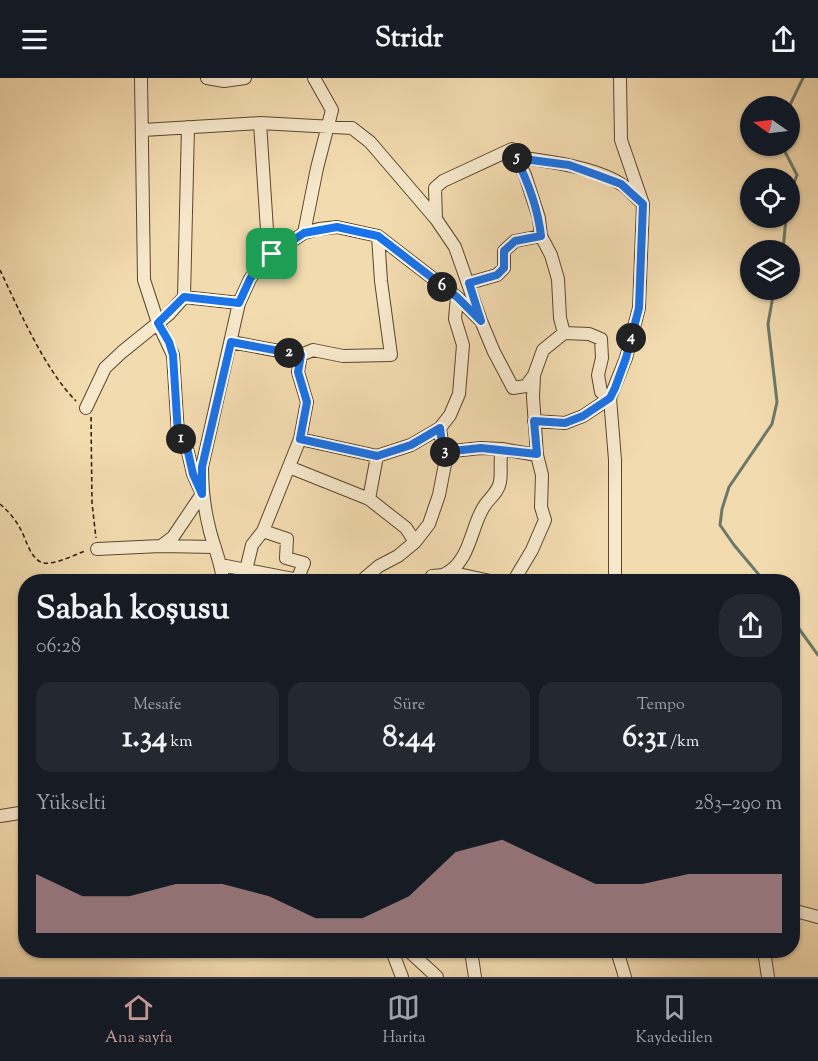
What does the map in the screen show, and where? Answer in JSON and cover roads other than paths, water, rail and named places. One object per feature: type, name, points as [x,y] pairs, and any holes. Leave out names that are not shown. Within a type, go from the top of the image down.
[{"type":"street","points":[[141,78],[144,280],[158,323],[169,342],[173,355],[178,434],[188,452],[193,474],[202,494]]},
{"type":"street","points":[[207,78],[224,81],[245,78]]},
{"type":"street","points":[[304,233],[332,110],[314,78]]},
{"type":"street","points":[[615,574],[615,459],[610,398],[626,358],[639,308],[643,204],[621,140],[620,78]]},
{"type":"street","points":[[143,130],[260,123],[352,128],[370,142],[436,219],[455,247],[481,321],[513,388],[526,386],[534,375],[543,350],[564,333],[589,334],[601,339],[602,358],[598,375],[601,392],[610,398]]},
{"type":"street","points":[[260,123],[267,230],[272,254]]},
{"type":"street","points":[[86,408],[105,368],[158,323],[184,297],[188,127]]},
{"type":"street","points":[[436,219],[435,188],[443,181],[512,149],[525,175],[539,218],[541,236],[551,255],[558,279],[560,318],[564,333]]},
{"type":"street","points":[[516,158],[569,165],[597,175],[621,184],[643,204]]},
{"type":"street","points":[[224,574],[209,530],[202,494],[202,467],[239,303],[258,267],[272,254],[304,233],[337,227],[378,236],[457,297],[481,321]]},
{"type":"street","points":[[231,342],[301,355],[313,350],[343,356],[391,355],[381,281],[378,236]]},
{"type":"street","points":[[469,283],[497,275],[504,268],[504,251],[515,241],[541,236]]},
{"type":"street","points":[[184,297],[239,303]]},
{"type":"street","points":[[300,439],[377,456],[411,445],[440,428],[450,415],[459,394],[463,345],[455,319],[457,297]]},
{"type":"street","points":[[239,574],[246,570],[252,545],[263,531],[300,439],[307,402],[298,372],[301,355]]},
{"type":"street","points":[[518,574],[532,550],[545,520],[541,507],[542,475],[537,454],[534,421],[534,375]]},
{"type":"street","points":[[534,421],[565,423],[583,416],[610,398]]},
{"type":"street","points":[[370,574],[415,542],[429,524],[437,504],[445,464],[440,428]]},
{"type":"street","points":[[443,452],[481,448],[537,454]]},
{"type":"street","points":[[458,573],[482,510],[496,494],[500,482],[502,449]]},
{"type":"street","points":[[369,499],[377,456]]},
{"type":"street","points":[[289,467],[369,499],[406,528],[415,542]]},
{"type":"street","points":[[161,546],[173,537],[202,494]]},
{"type":"street","points":[[263,531],[287,539],[286,558],[304,563],[303,574]]},
{"type":"street","points":[[97,549],[161,546],[215,547]]},
{"type":"street","points":[[221,565],[267,574]]},
{"type":"street","points":[[0,816],[18,813]]},
{"type":"street","points":[[800,912],[818,916]]},
{"type":"street","points":[[395,958],[402,977]]},
{"type":"street","points":[[417,958],[437,977]]},
{"type":"street","points":[[472,958],[475,977]]},
{"type":"street","points":[[619,958],[625,977]]},
{"type":"street","points":[[765,958],[768,977]]},
{"type":"waterway","points":[[794,96],[803,78]]},
{"type":"waterway","points":[[787,156],[793,168]]},
{"type":"waterway","points":[[784,240],[785,228]]},
{"type":"waterway","points":[[758,574],[720,525],[729,487],[772,424],[777,402],[768,324],[772,300]]},
{"type":"waterway","points":[[800,630],[818,655]]}]
